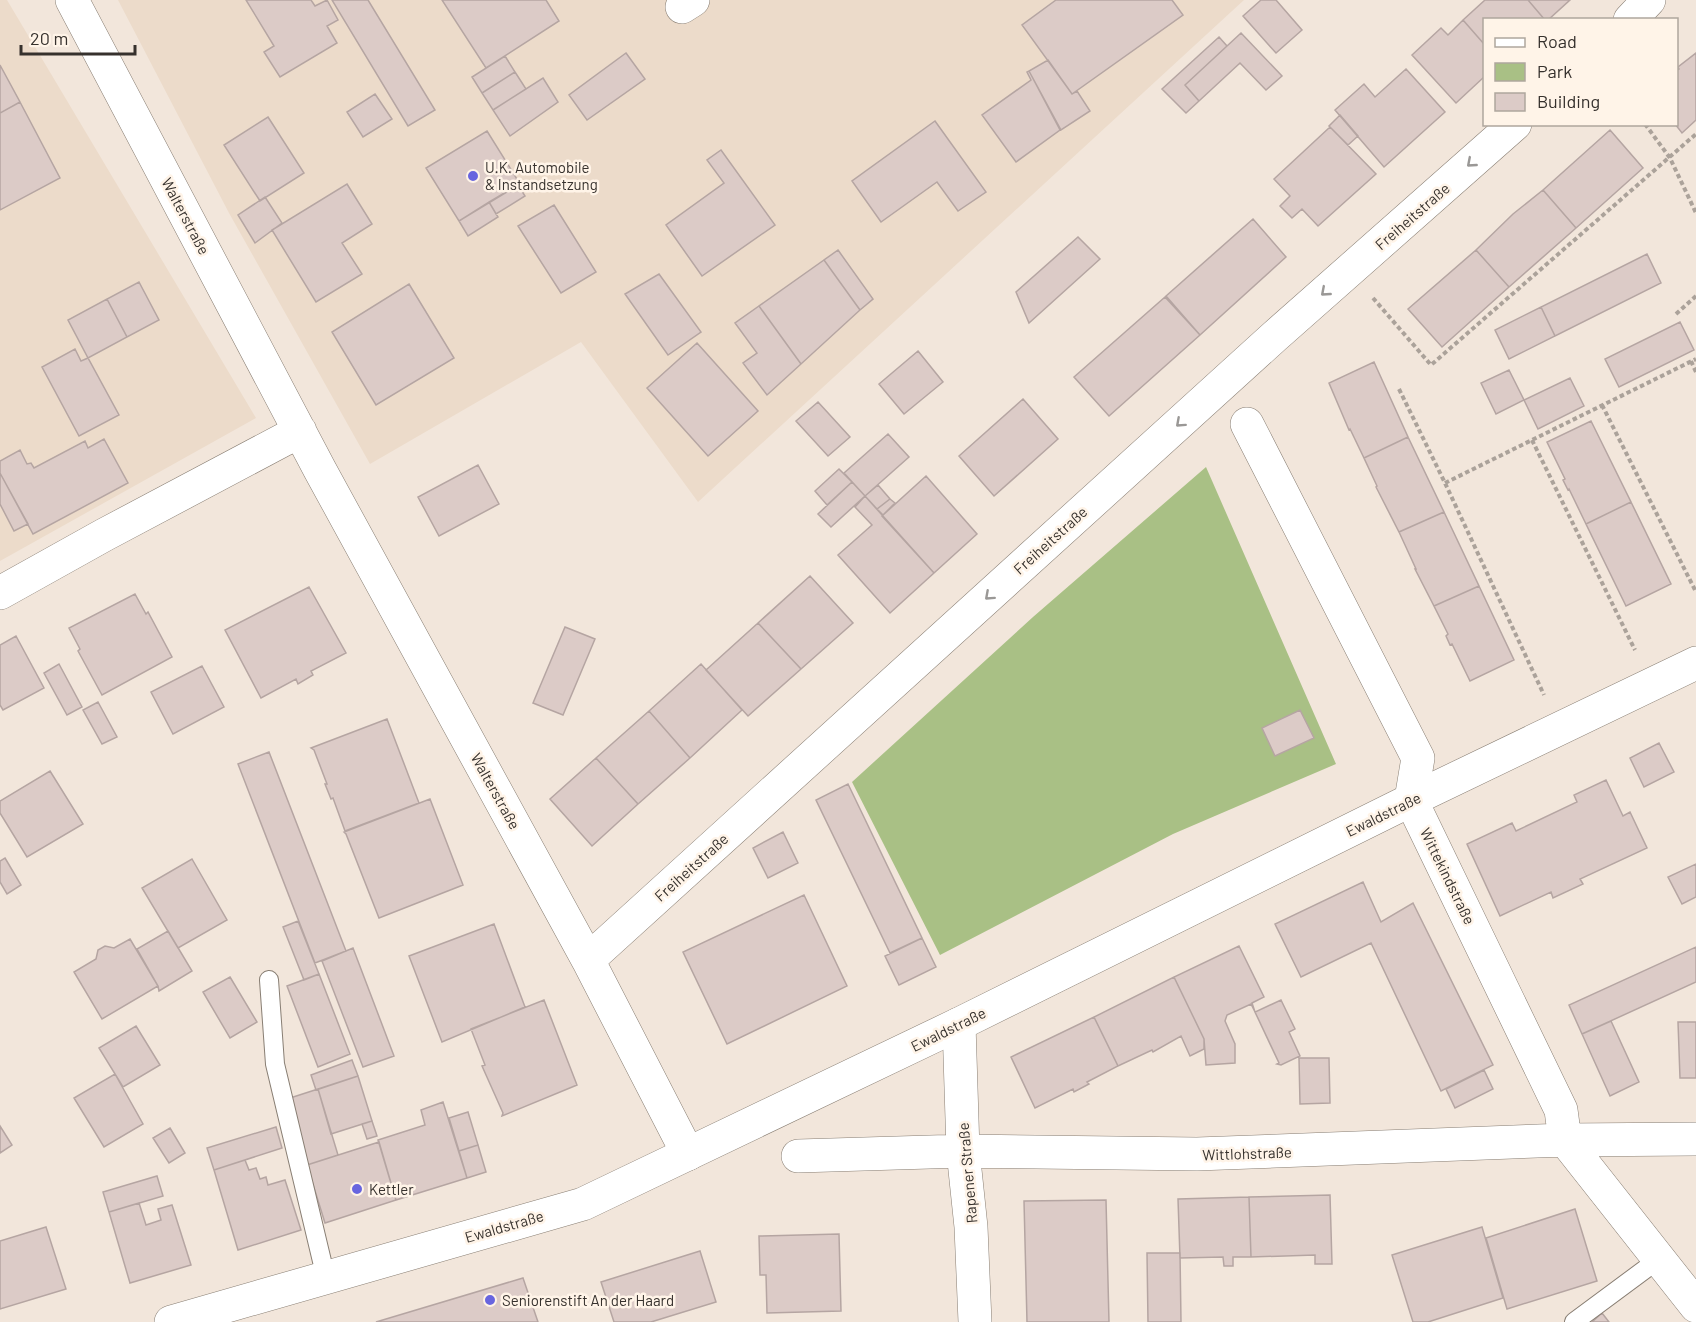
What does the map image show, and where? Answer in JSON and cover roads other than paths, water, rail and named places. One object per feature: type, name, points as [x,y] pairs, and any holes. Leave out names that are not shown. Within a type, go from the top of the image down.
[{"type":"street","name":"Walterstraße","points":[[72,0],[300,432],[588,960],[688,1154]]},
{"type":"street","points":[[1632,18],[1649,0]]},
{"type":"street","name":"Freiheitstraße","points":[[588,960],[1349,271],[1513,126]]},
{"type":"street","points":[[1247,424],[1418,758],[1412,800]]},
{"type":"street","points":[[0,593],[104,535],[300,432]]},
{"type":"street","name":"Ewaldstraße","points":[[171,1322],[583,1204],[959,1024],[1412,800],[1696,663]]},
{"type":"street","name":"Wittekindstraße","points":[[1412,800],[1561,1110],[1565,1140]]},
{"type":"street","name":"Rapener Straße","points":[[959,1024],[963,1151],[971,1227],[975,1322]]},
{"type":"street","name":"Wittlohstraße","points":[[798,1156],[963,1151],[1197,1155],[1565,1140],[1696,1139]]},
{"type":"street","points":[[1565,1140],[1696,1306]]},
{"type":"lane","points":[[269,980],[275,1064],[326,1278]]},
{"type":"lane","points":[[1574,1322],[1659,1259]]},
{"type":"place","name":"U.K. Automobile & Instandsetzung","points":[[473,176]]},
{"type":"place","name":"Kettler","points":[[357,1189]]},
{"type":"place","name":"Seniorenstift An der Haard","points":[[490,1300]]}]
